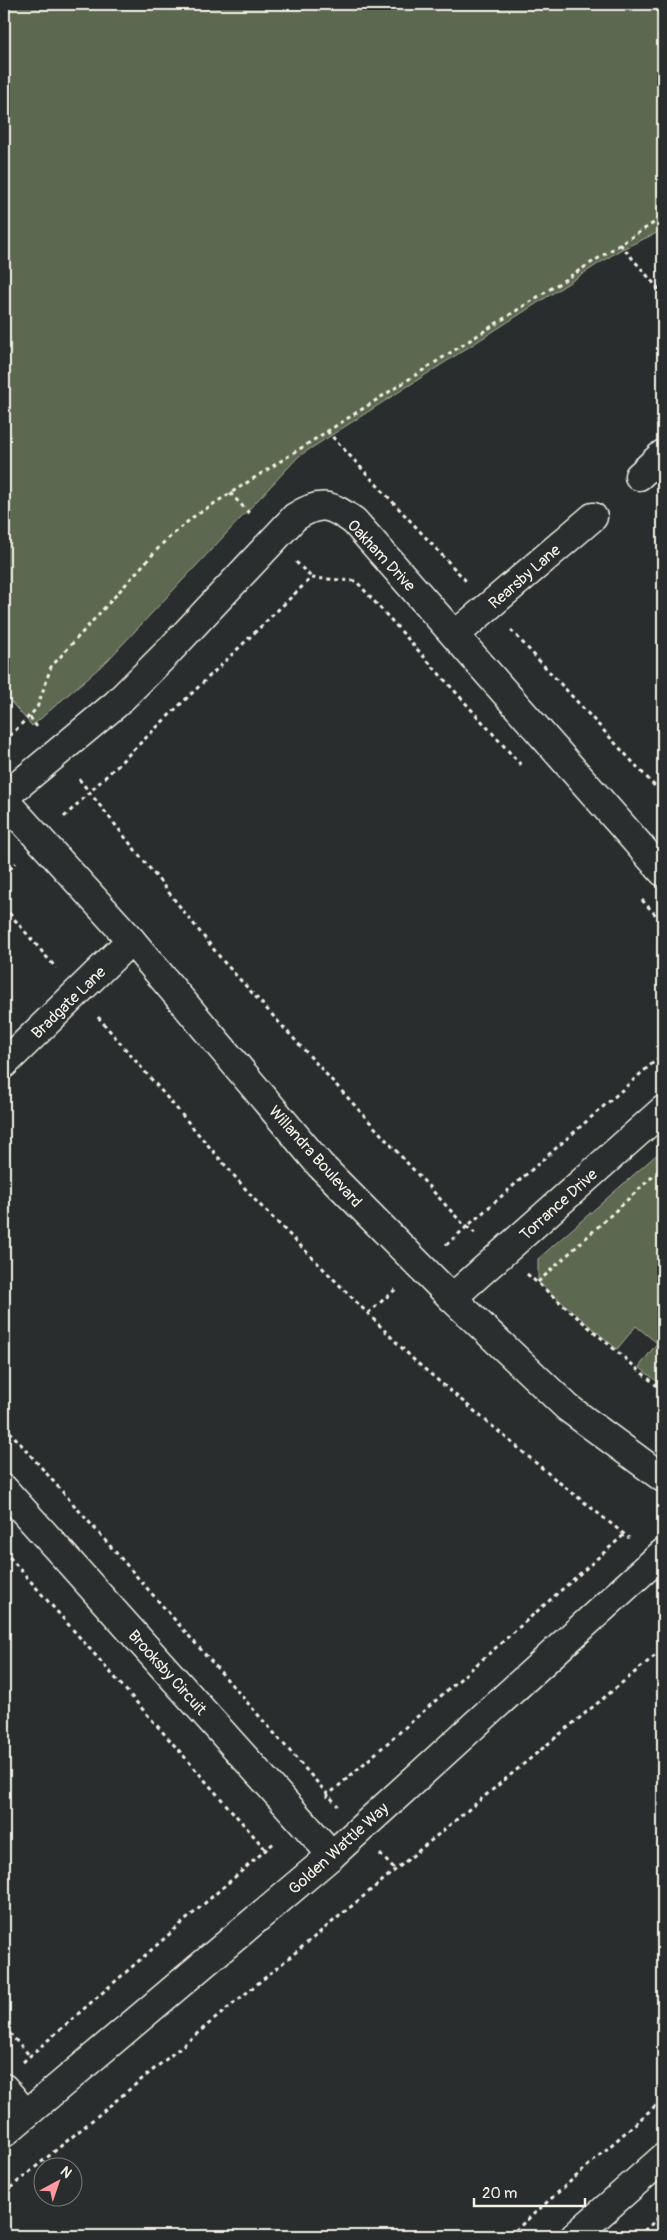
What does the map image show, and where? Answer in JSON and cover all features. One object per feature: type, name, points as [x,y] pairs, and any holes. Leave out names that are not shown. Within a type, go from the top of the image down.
[{"type":"street","points":[[639,476],[663,454]]},
{"type":"street","name":"Oakham Drive","points":[[4,798],[116,704],[170,650],[295,517],[309,508],[323,506],[336,508],[354,521],[663,872]]},
{"type":"street","name":"Rearsby Lane","points":[[455,635],[593,517]]},
{"type":"street","name":"Willandra Boulevard","points":[[4,798],[132,940],[320,1165],[452,1298],[568,1408],[663,1478]]},
{"type":"street","name":"Bradgate Lane","points":[[4,1064],[132,940]]},
{"type":"street","name":"Torrance Drive","points":[[452,1298],[663,1110]]},
{"type":"street","name":"Brooksby Circuit","points":[[4,1489],[332,1855]]},
{"type":"street","name":"Golden Wattle Way","points":[[4,2133],[332,1855],[660,1556]]},
{"type":"street","points":[[4,2088],[26,2114]]},
{"type":"street","points":[[575,2236],[663,2158]]},
{"type":"path","points":[[4,742],[37,708],[51,667],[163,543],[193,517],[663,217]]},
{"type":"path","points":[[620,244],[663,294]]},
{"type":"path","points":[[4,875],[311,578],[356,581],[523,767]]},
{"type":"path","points":[[30,717],[223,960],[466,1227],[538,1282],[663,1391]]},
{"type":"path","points":[[636,894],[663,923]]},
{"type":"path","points":[[4,907],[255,1200],[414,1361],[556,1479],[660,1556]]},
{"type":"path","points":[[368,1313],[663,1054]]},
{"type":"path","points":[[538,1282],[663,1168]]},
{"type":"path","points":[[4,1425],[395,1870]]},
{"type":"path","points":[[4,1551],[266,1850]]},
{"type":"path","points":[[4,2193],[663,1649]]},
{"type":"path","points":[[4,2028],[30,2056]]},
{"type":"path","points":[[509,2236],[663,2099]]},
{"type":"path","points":[[638,2236],[663,2214]]},
{"type":"green space","points":[[4,4],[663,4],[663,230],[620,250],[299,456],[107,661],[32,726],[4,694]]},
{"type":"green space","points":[[663,1149],[663,1386],[639,1367],[657,1343],[636,1326],[617,1349],[538,1282],[538,1259]]}]
